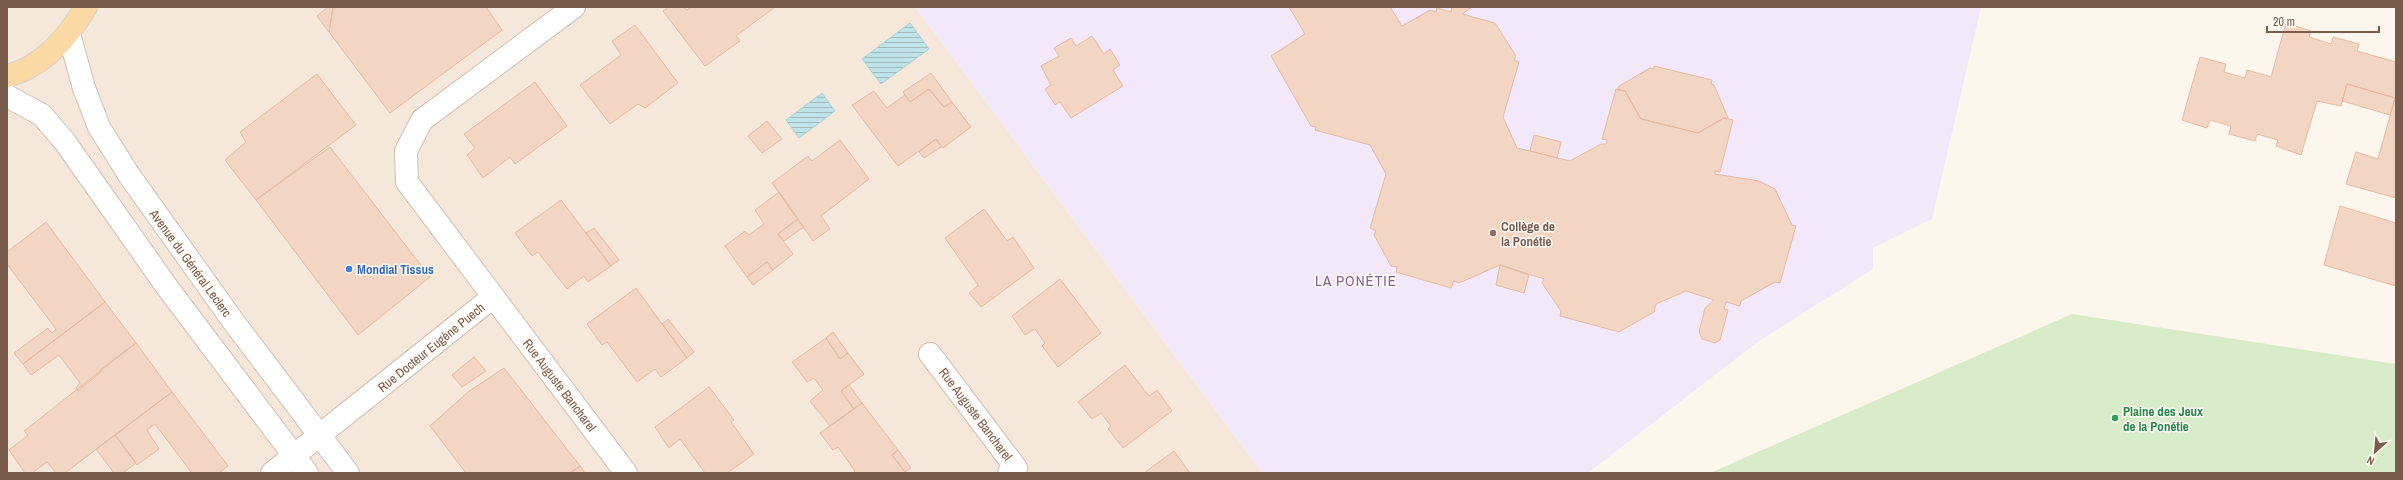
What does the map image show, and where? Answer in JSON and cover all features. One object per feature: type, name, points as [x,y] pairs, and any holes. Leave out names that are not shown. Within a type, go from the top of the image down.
[{"type":"main road","points":[[7,76],[42,60],[69,34],[86,7]]},
{"type":"street","name":"Rue Docteur Eugène Puech","points":[[272,473],[300,465],[320,436],[493,297],[407,182],[406,151],[422,120],[574,7]]},
{"type":"street","name":"Avenue du Général Leclerc","points":[[69,34],[84,88],[102,133],[129,175],[233,321],[348,473]]},
{"type":"street","points":[[7,96],[42,115],[65,142],[167,287],[300,465]]},
{"type":"street","name":"Rue Auguste Bancharel","points":[[493,297],[626,473]]},
{"type":"street","name":"Rue Auguste Bancharel","points":[[930,354],[1016,468],[1009,473]]},
{"type":"shaded area","points":[[7,7],[915,7],[1262,473],[7,473]]},
{"type":"shaded area","name":"Collège de la Ponétie","points":[[915,7],[1981,7],[1932,219],[1873,248],[1873,269],[1759,341],[1588,473],[1262,473]]},
{"type":"green space","name":"Plaine des Jeux de la Ponétie","points":[[2072,314],[2396,364],[2396,473],[1710,473]]},
{"type":"water","points":[[910,23],[929,49],[881,84],[862,59]]},
{"type":"water","points":[[822,93],[835,111],[799,138],[786,120]]},
{"type":"building","points":[[328,7],[333,7],[329,32],[317,16]]},
{"type":"building","points":[[333,7],[486,7],[502,30],[390,113],[329,32]]},
{"type":"building","points":[[669,7],[684,7],[687,10],[691,7],[775,7],[736,36],[740,41],[705,66],[663,11]]},
{"type":"building","points":[[1289,7],[1390,7],[1402,26],[1430,10],[1436,12],[1437,8],[1451,12],[1452,7],[1472,7],[1462,14],[1495,23],[1516,56],[1514,60],[1519,62],[1503,117],[1517,148],[1570,161],[1601,144],[1606,144],[1607,140],[1602,139],[1616,89],[1625,91],[1641,119],[1698,133],[1724,118],[1733,120],[1720,172],[1715,171],[1715,174],[1759,181],[1775,189],[1792,225],[1796,226],[1780,283],[1775,282],[1741,301],[1740,306],[1726,302],[1724,309],[1728,310],[1720,340],[1715,343],[1702,339],[1699,332],[1705,308],[1714,300],[1686,291],[1656,304],[1654,312],[1619,332],[1560,316],[1561,311],[1542,283],[1544,279],[1500,265],[1459,283],[1454,281],[1451,288],[1396,272],[1397,267],[1391,266],[1374,235],[1376,231],[1370,228],[1386,174],[1370,145],[1315,130],[1316,127],[1311,126],[1271,56],[1305,34]]},
{"type":"building","points":[[2286,23],[2311,31],[2309,37],[2331,44],[2333,37],[2359,44],[2357,51],[2396,62],[2396,198],[2346,184],[2356,152],[2378,159],[2395,98],[2347,84],[2341,106],[2317,101],[2301,155],[2276,146],[2278,140],[2257,134],[2255,141],[2229,134],[2231,126],[2210,120],[2207,128],[2182,120],[2200,57],[2226,64],[2224,72],[2245,78],[2247,70],[2271,77]]},
{"type":"building","points":[[635,25],[678,83],[645,108],[638,104],[610,124],[580,85],[621,55],[612,41]]},
{"type":"building","points":[[1092,36],[1104,54],[1110,49],[1120,65],[1113,70],[1123,86],[1071,118],[1060,102],[1055,105],[1045,89],[1051,85],[1041,66],[1059,56],[1054,48],[1071,38],[1076,46]]},
{"type":"building","points":[[1654,66],[1712,80],[1711,84],[1714,85],[1728,118],[1724,118],[1698,133],[1641,119],[1625,91],[1618,90],[1619,86],[1650,68],[1654,69]]},
{"type":"building","points":[[931,73],[952,102],[944,107],[929,89],[910,102],[903,92]]},
{"type":"building","points":[[317,74],[356,125],[256,200],[225,160],[246,142],[240,132]]},
{"type":"building","points":[[535,82],[567,126],[515,164],[510,157],[483,178],[467,155],[475,148],[464,134]]},
{"type":"building","points":[[2347,84],[2395,98],[2390,115],[2342,101]]},
{"type":"building","points":[[929,89],[944,107],[952,102],[971,127],[943,148],[936,139],[898,166],[852,105],[874,91],[887,108],[905,95],[910,102]]},
{"type":"building","points":[[767,121],[782,139],[762,153],[748,136]]},
{"type":"building","points":[[1534,135],[1561,142],[1557,158],[1530,151]]},
{"type":"building","points":[[936,139],[941,147],[924,158],[919,152]]},
{"type":"building","points":[[840,140],[869,179],[821,216],[830,229],[813,241],[772,183],[808,156],[812,161]]},
{"type":"building","points":[[330,147],[430,277],[358,335],[256,200]]},
{"type":"building","points":[[779,192],[798,219],[778,234],[793,254],[773,270],[767,262],[747,277],[725,246],[745,231],[749,235],[764,224],[755,210]]},
{"type":"building","points":[[561,200],[611,266],[588,282],[584,276],[567,289],[538,252],[532,256],[515,233]]},
{"type":"building","points":[[2340,206],[2396,223],[2396,286],[2324,265]]},
{"type":"building","points":[[984,209],[1007,241],[1013,237],[1034,268],[981,307],[969,293],[978,285],[945,238]]},
{"type":"building","points":[[798,219],[804,227],[784,241],[778,234]]},
{"type":"building","points":[[46,222],[105,302],[23,364],[14,353],[48,328],[52,333],[56,329],[7,264],[7,252]]},
{"type":"building","points":[[594,228],[619,260],[611,266],[586,233]]},
{"type":"building","points":[[767,262],[773,270],[753,285],[747,277]]},
{"type":"building","points":[[1500,265],[1529,275],[1524,293],[1496,285]]},
{"type":"building","points":[[1060,279],[1101,333],[1058,367],[1042,346],[1045,343],[1035,329],[1025,335],[1012,316]]},
{"type":"building","points":[[636,288],[687,358],[661,377],[655,369],[637,382],[607,342],[602,345],[587,324]]},
{"type":"building","points":[[105,302],[136,343],[100,370],[101,372],[78,391],[76,388],[80,383],[59,355],[31,375],[23,364]]},
{"type":"building","points":[[668,319],[694,352],[687,358],[662,324]]},
{"type":"building","points":[[833,332],[848,353],[840,359],[826,338]]},
{"type":"building","points":[[826,338],[840,359],[848,353],[864,374],[841,391],[854,409],[830,426],[810,401],[823,390],[814,378],[807,382],[792,362]]},
{"type":"building","points":[[136,343],[172,392],[65,473],[56,473],[47,462],[32,473],[25,473],[9,450],[28,435],[24,431]]},
{"type":"building","points":[[474,357],[486,371],[462,387],[452,375]]},
{"type":"building","points":[[1125,365],[1149,396],[1157,390],[1172,411],[1123,448],[1108,429],[1111,426],[1101,413],[1092,419],[1078,402]]},
{"type":"building","points":[[504,368],[580,466],[570,473],[466,473],[430,426],[468,392]]},
{"type":"building","points":[[849,385],[862,403],[854,409],[841,391]]},
{"type":"building","points":[[709,387],[734,420],[731,422],[754,454],[727,473],[705,473],[680,439],[669,448],[655,427]]},
{"type":"building","points":[[172,392],[228,466],[219,473],[192,473],[155,424],[147,430],[159,449],[137,465],[115,435]]},
{"type":"building","points":[[862,403],[898,450],[892,455],[905,472],[904,473],[853,473],[855,471],[838,447],[833,450],[820,433]]},
{"type":"building","points":[[115,435],[136,463],[123,473],[114,473],[96,449]]},
{"type":"building","points":[[898,450],[911,468],[905,472],[892,455]]},
{"type":"building","points":[[1174,451],[1190,473],[1144,473]]},
{"type":"building","points":[[580,466],[585,473],[570,473]]},
{"type":"place","name":"Collège de la Ponétie","points":[[1493,233]]},
{"type":"place","name":"Mondial Tissus","points":[[349,269]]},
{"type":"place","name":"Plaine des Jeux de la Ponétie","points":[[2115,418]]},
{"type":"district","name":"LA PONÉTIE","points":[[1356,281]]}]
